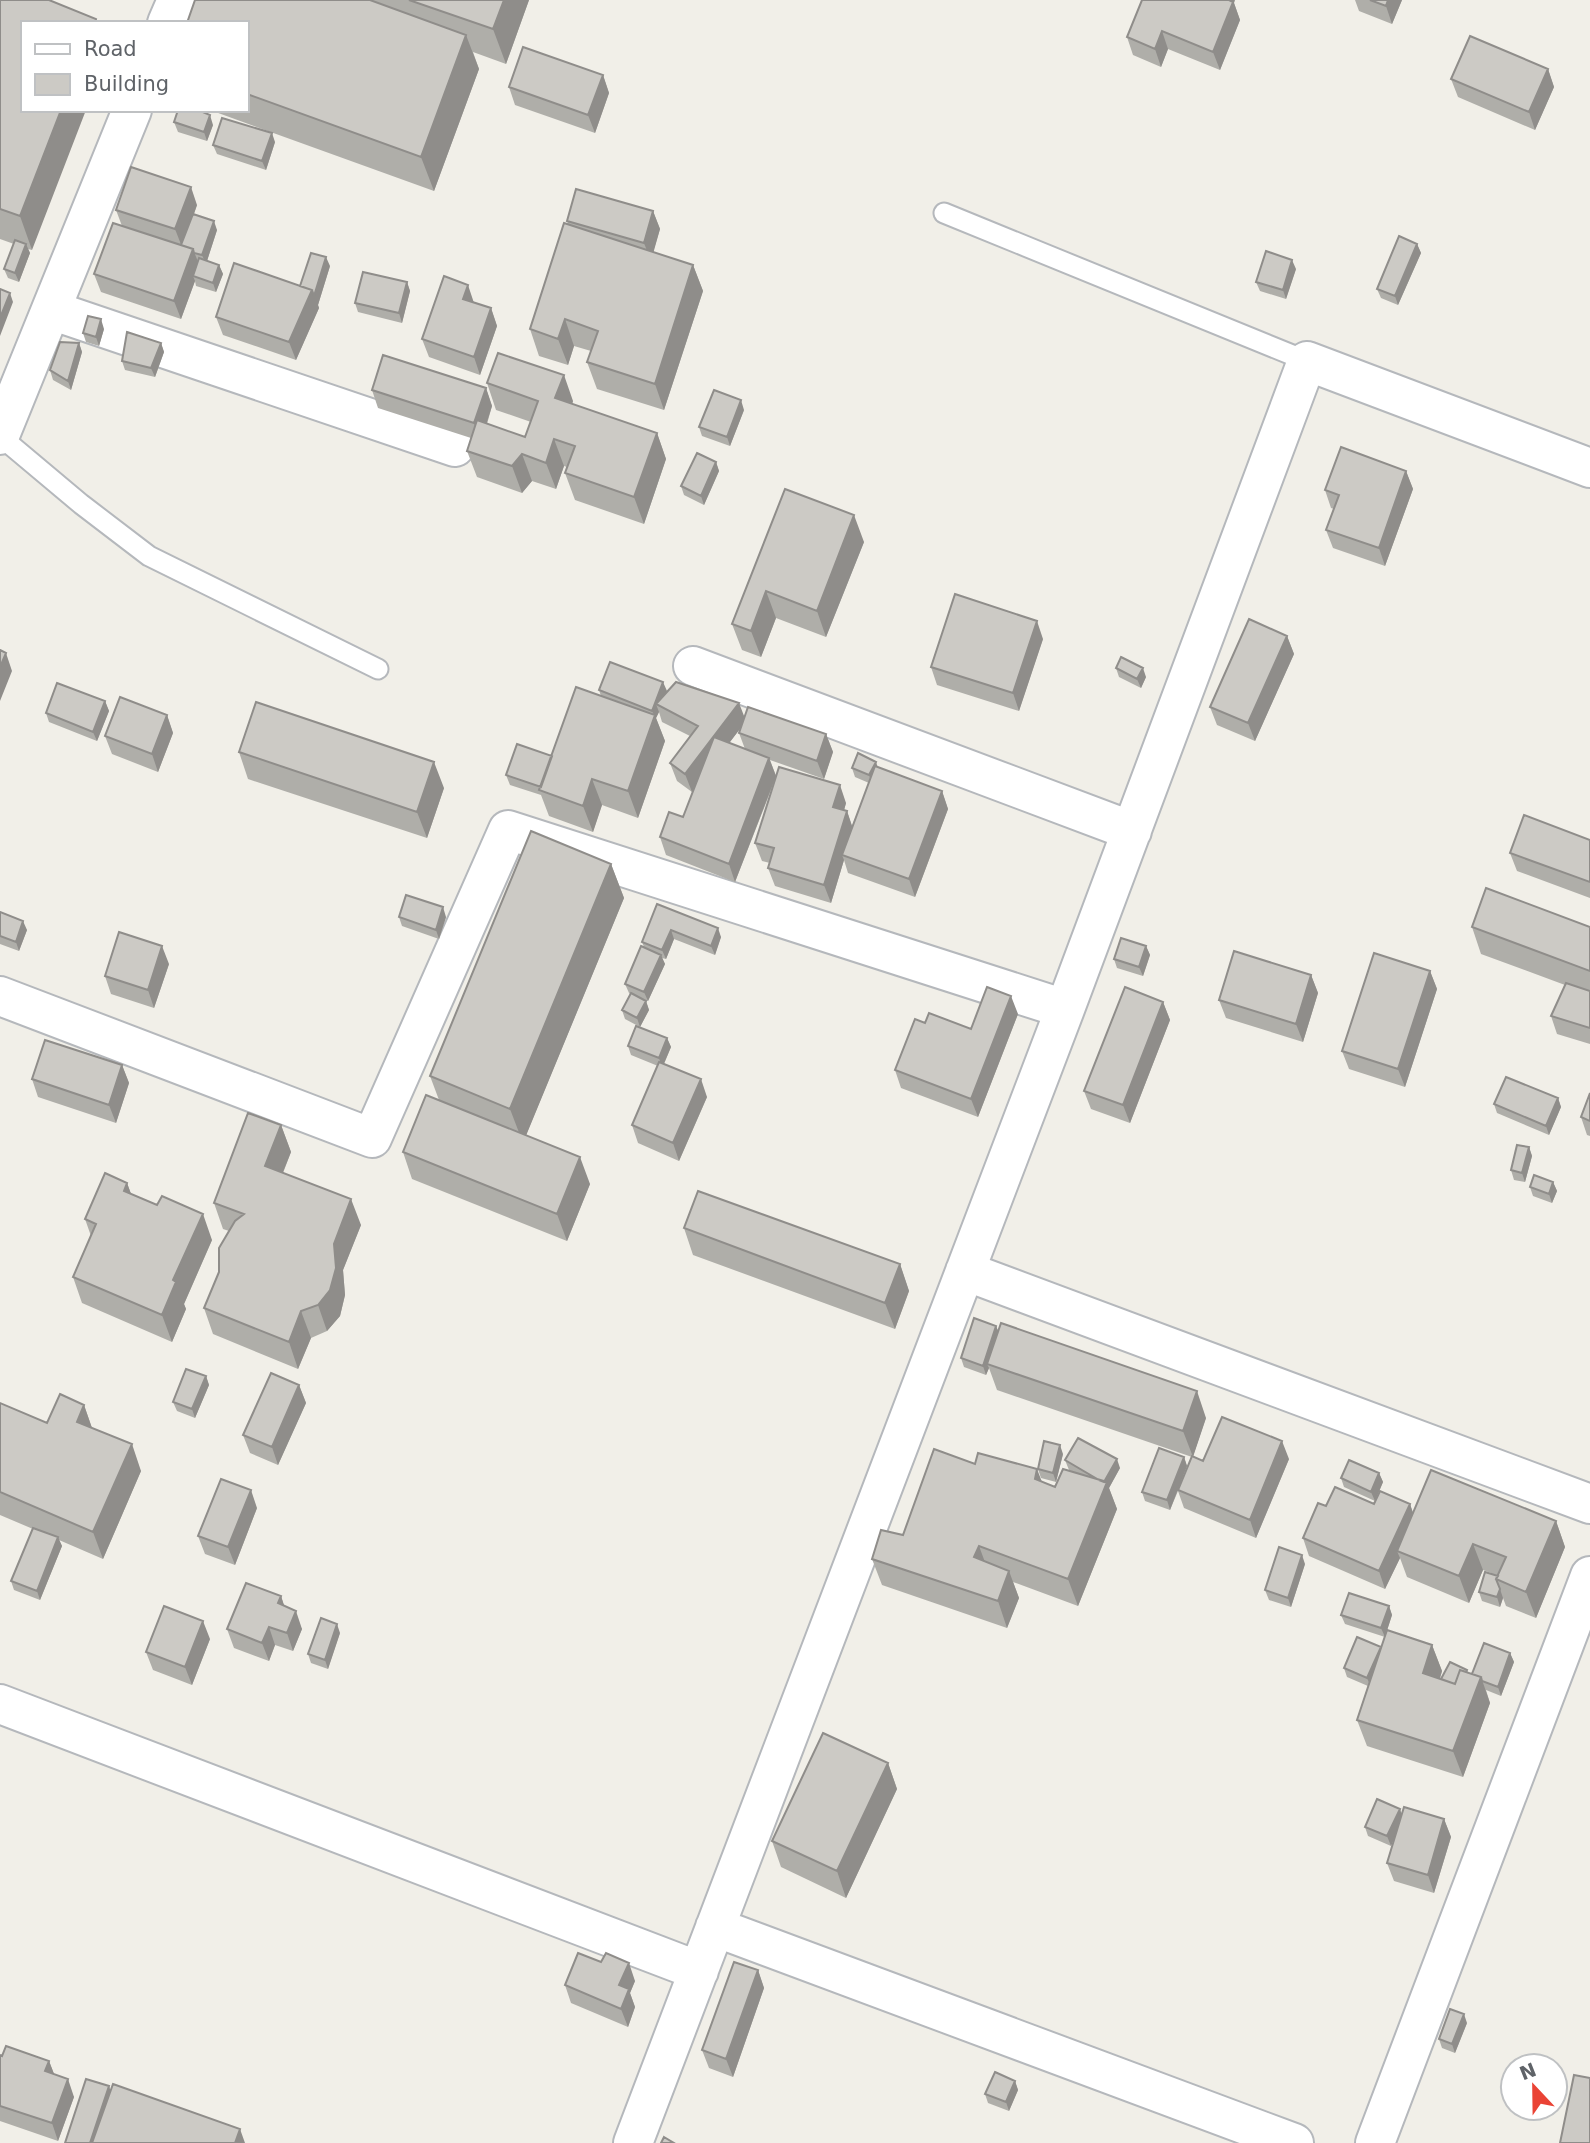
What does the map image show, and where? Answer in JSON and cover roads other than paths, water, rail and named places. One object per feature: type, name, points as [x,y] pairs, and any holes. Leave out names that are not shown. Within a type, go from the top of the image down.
[{"type":"street","points":[[168,21],[177,0]]},
{"type":"street","points":[[0,436],[131,112]]},
{"type":"street","points":[[51,310],[455,447]]},
{"type":"street","points":[[633,2143],[1066,1009],[1307,361],[1590,468]]},
{"type":"street","points":[[693,666],[1132,831]]},
{"type":"street","points":[[0,996],[372,1138],[508,830],[1066,1009]]},
{"type":"street","points":[[965,1271],[1590,1504]]},
{"type":"street","points":[[1375,2143],[1590,1576]]},
{"type":"street","points":[[0,1704],[699,1971]]},
{"type":"street","points":[[715,1927],[1294,2143]]},
{"type":"lane","points":[[944,213],[1307,361]]},
{"type":"lane","points":[[0,436],[149,556],[378,669]]}]
